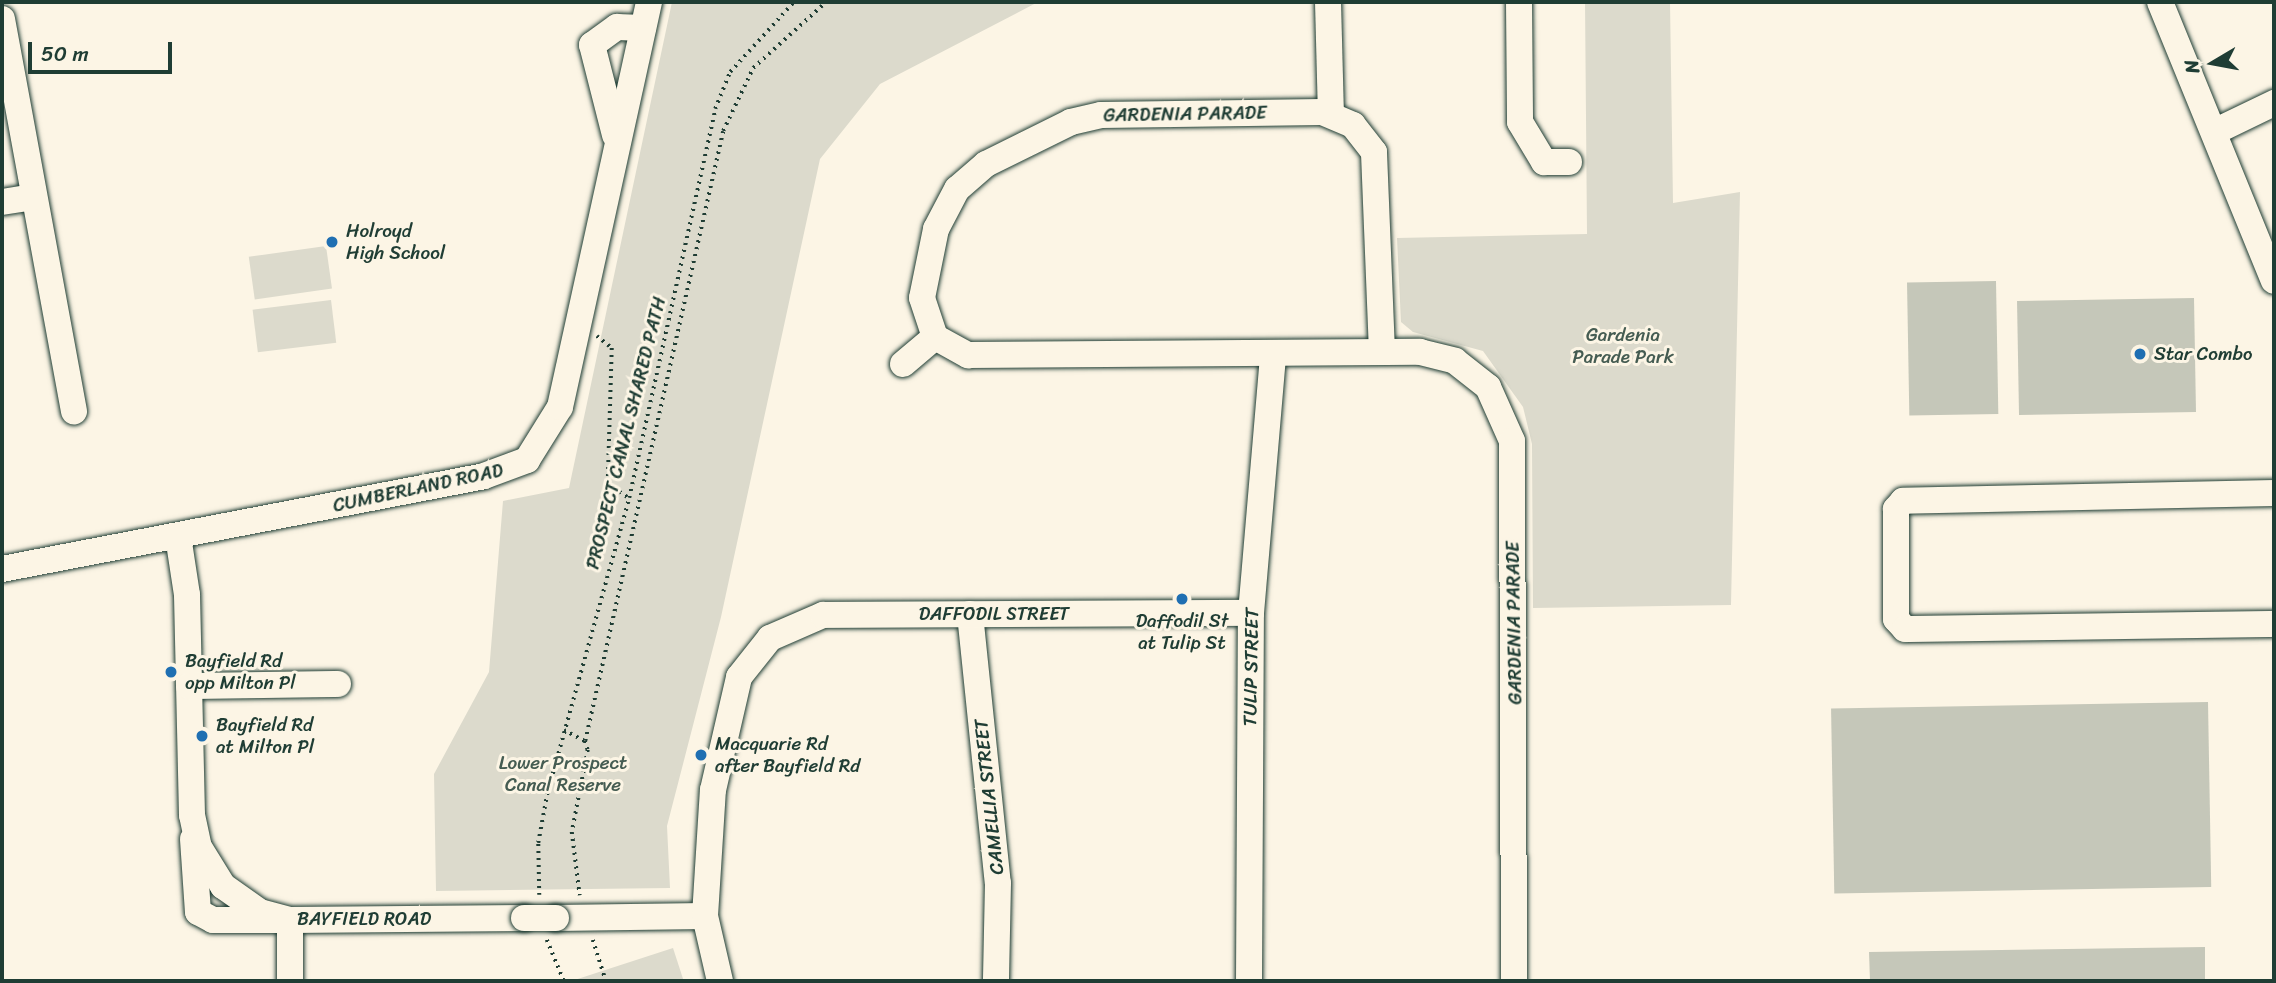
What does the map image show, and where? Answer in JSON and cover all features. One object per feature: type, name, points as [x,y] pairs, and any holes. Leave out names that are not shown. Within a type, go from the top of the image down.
[{"type":"street","name":"CUMBERLAND ROAD","points":[[2,569],[516,467],[554,424],[649,2]]},
{"type":"street","points":[[1328,2],[1331,114],[1363,133],[1376,161],[1382,352]]},
{"type":"street","points":[[1519,2],[1520,122],[1544,162],[1570,162]]},
{"type":"street","points":[[2160,2],[2274,281]]},
{"type":"street","points":[[2,19],[7,85],[33,197],[74,411]]},
{"type":"street","points":[[616,151],[614,119],[593,64],[592,45],[617,27],[643,28]]},
{"type":"street","points":[[2214,132],[2274,103]]},
{"type":"street","name":"GARDENIA PARADE","points":[[1331,114],[1086,117],[986,164],[957,189],[936,229],[922,298],[935,337],[968,355],[1432,353],[1468,369],[1495,397],[1512,441],[1514,981]]},
{"type":"street","points":[[2,202],[33,197]]},
{"type":"street","points":[[903,364],[935,337]]},
{"type":"street","name":"TULIP STREET","points":[[1249,981],[1251,613],[1273,354]]},
{"type":"street","points":[[2274,493],[1903,501],[1896,523],[1896,619],[1905,629],[2274,624]]},
{"type":"street","name":"BAYFIELD ROAD","points":[[178,536],[186,576],[192,815],[199,847],[223,886],[247,905],[290,920],[531,907],[551,929],[587,918],[705,916]]},
{"type":"street","name":"DAFFODIL STREET","points":[[705,916],[715,776],[750,657],[782,629],[812,617],[1251,613]]},
{"type":"street","name":"CAMELLIA STREET","points":[[970,614],[998,883],[996,981]]},
{"type":"street","points":[[189,686],[338,684]]},
{"type":"street","points":[[192,815],[198,912],[213,920],[290,920],[290,981]]},
{"type":"street","points":[[705,916],[720,981]]},
{"type":"path","name":"PROSPECT CANAL SHARED PATH","points":[[531,907],[538,844],[563,730],[629,498],[715,109],[730,72],[794,2]]},
{"type":"path","points":[[606,981],[587,918],[572,832],[585,741],[723,131],[753,68],[827,2]]},
{"type":"path","points":[[576,329],[608,340],[612,348],[608,484],[629,498]]},
{"type":"path","points":[[563,730],[585,741]]},
{"type":"path","points":[[551,929],[564,981]]},
{"type":"green space","name":"Lower Prospect Canal Reserve","points":[[672,2],[1038,2],[880,84],[820,159],[721,617],[667,826],[670,888],[436,891],[434,774],[489,672],[503,501],[569,488]]},
{"type":"green space","name":"Gardenia Parade Park","points":[[1585,2],[1670,2],[1673,203],[1740,192],[1731,605],[1533,608],[1532,444],[1523,407],[1483,351],[1413,332],[1401,322],[1397,238],[1587,234]]},
{"type":"green space","points":[[326,246],[332,289],[255,299],[249,257]]},
{"type":"green space","points":[[331,300],[336,343],[258,352],[253,310]]},
{"type":"green space","points":[[673,948],[684,981],[571,981]]},
{"type":"building","points":[[1996,281],[1998,414],[1909,416],[1907,283]]},
{"type":"building","points":[[2194,298],[2196,412],[2019,415],[2017,301]]},
{"type":"building","points":[[2208,702],[2211,887],[1834,894],[1831,709]]},
{"type":"building","points":[[2205,947],[2205,981],[1870,981],[1869,952]]},
{"type":"place","name":"Holroyd High School","points":[[332,242]]},
{"type":"place","name":"Star Combo","points":[[2140,354]]},
{"type":"place","name":"Daffodil St at Tulip St","points":[[1182,599]]},
{"type":"place","name":"Bayfield Rd opp Milton Pl","points":[[171,672]]},
{"type":"place","name":"Bayfield Rd at Milton Pl","points":[[202,736]]},
{"type":"place","name":"Macquarie Rd after Bayfield Rd","points":[[701,755]]}]
